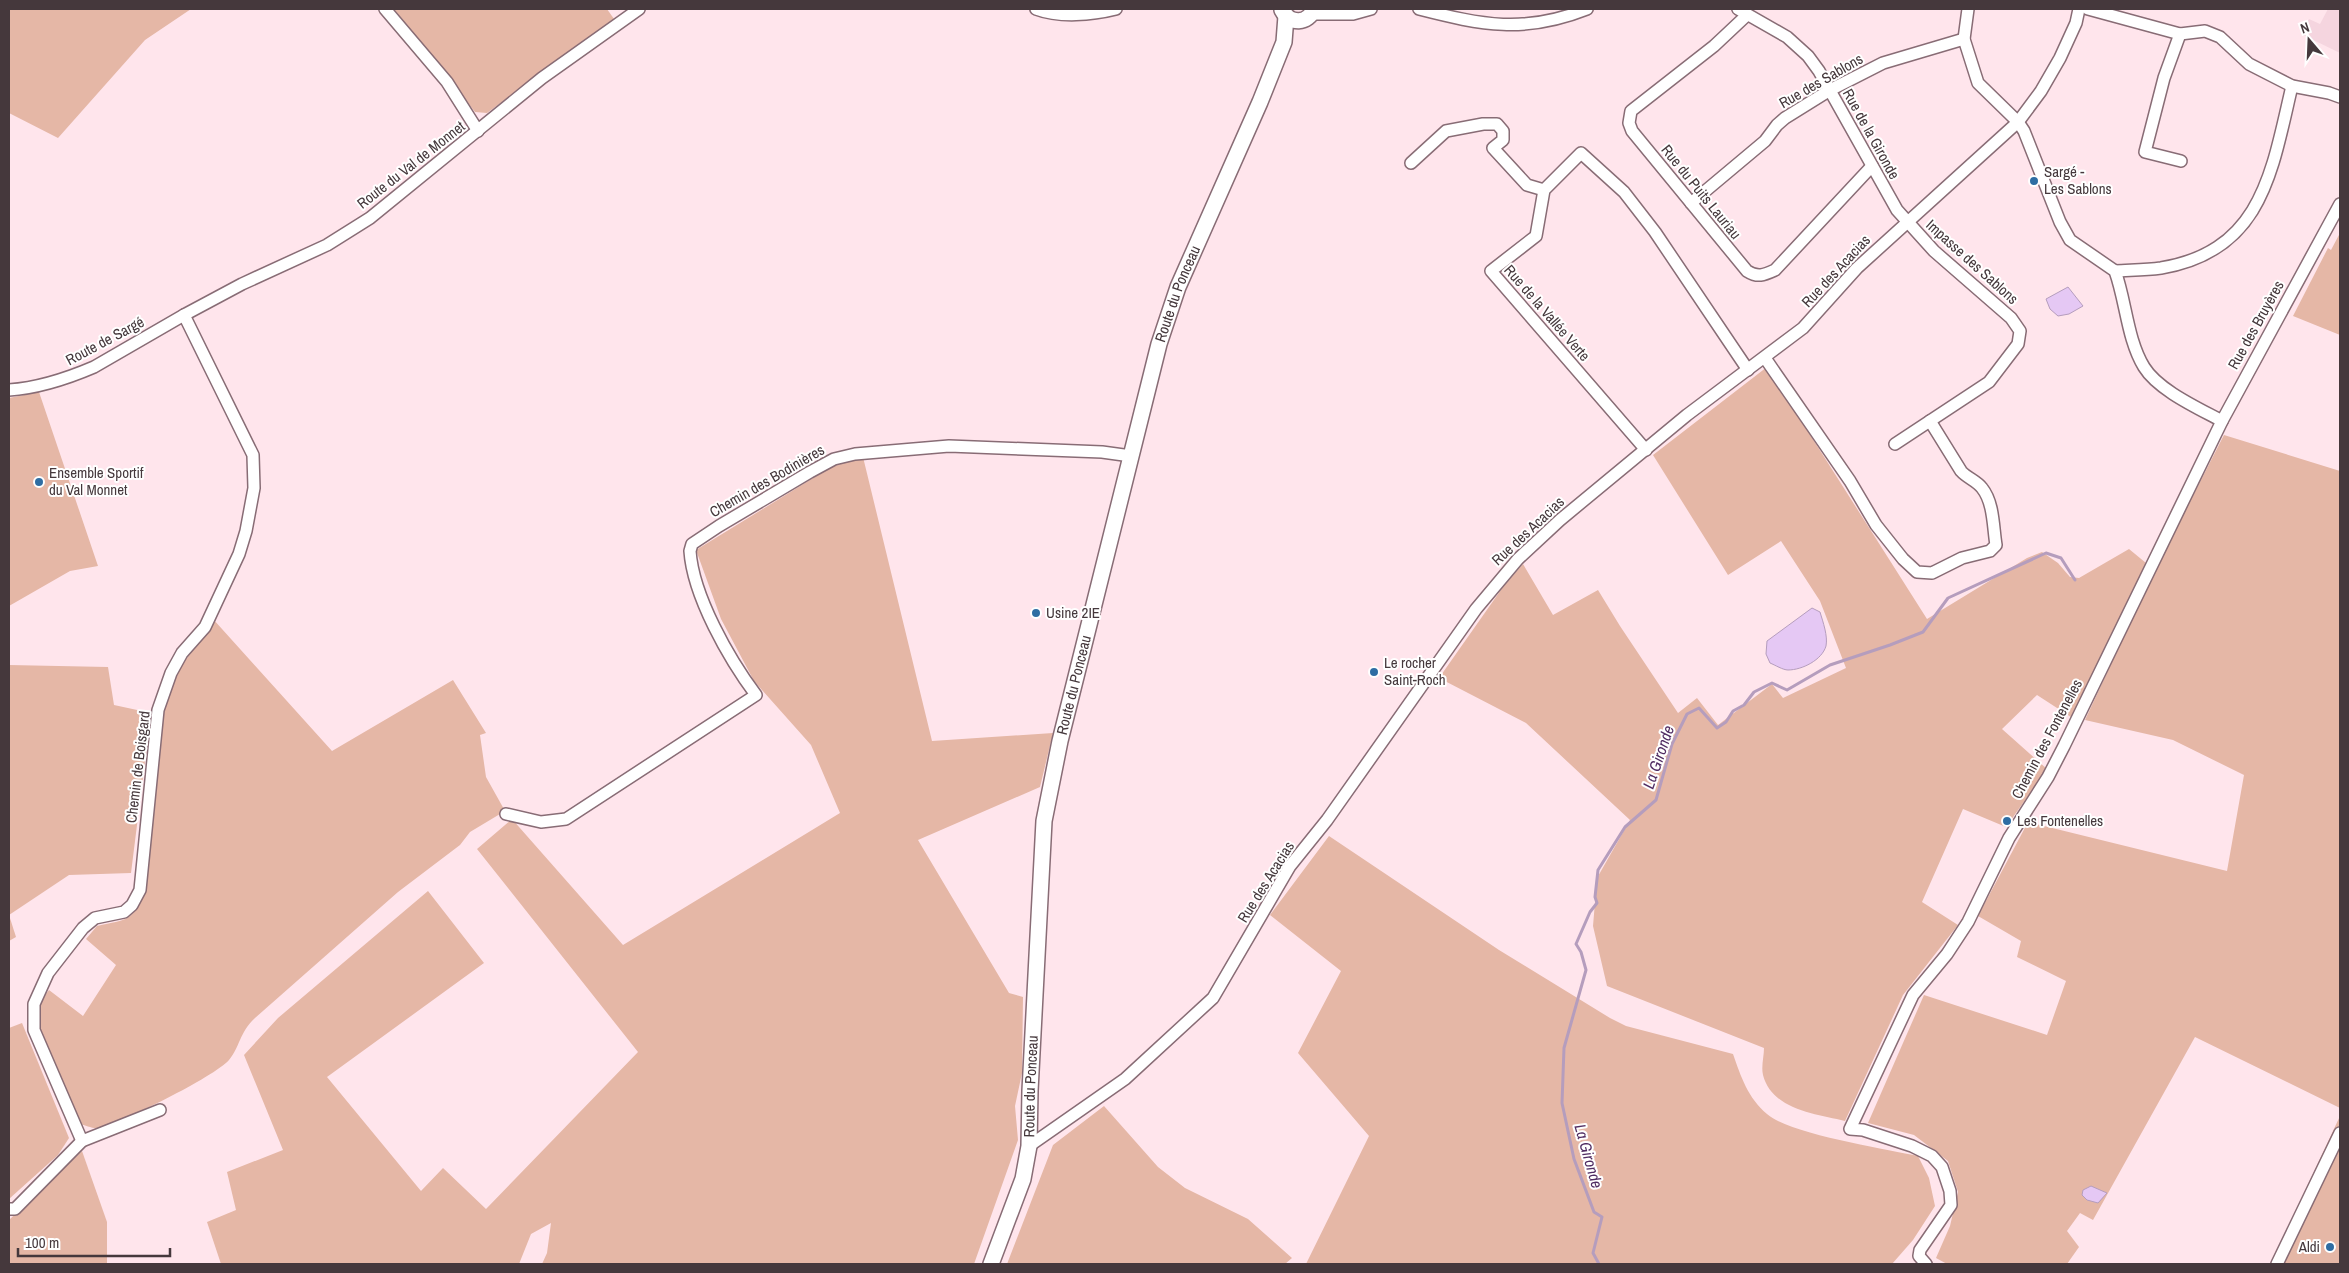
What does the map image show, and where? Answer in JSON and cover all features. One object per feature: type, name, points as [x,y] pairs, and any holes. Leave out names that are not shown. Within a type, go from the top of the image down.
[{"type":"street","points":[[385,9],[446,82],[478,131]]},
{"type":"street","name":"Route du Val de Monnet","points":[[184,315],[242,284],[327,245],[370,218],[542,78],[639,9]]},
{"type":"street","points":[[1036,9],[1045,12],[1076,15],[1116,9]]},
{"type":"street","points":[[1331,9],[1342,14]]},
{"type":"street","points":[[1299,14],[1353,14],[1371,9]]},
{"type":"street","points":[[1419,9],[1491,25],[1523,25],[1551,22],[1587,9]]},
{"type":"street","points":[[1968,9],[1964,40],[1978,83],[2018,122],[2070,240],[2115,271],[2161,268],[2198,257],[2213,249],[2244,223],[2258,204],[2267,184],[2292,86]]},
{"type":"street","name":"Rue des Acacias","points":[[1029,1146],[1125,1079],[1213,998],[1290,866],[1327,820],[1496,582],[1518,558],[1560,520],[1688,415],[1803,328],[1856,268],[2018,122],[2041,91],[2060,58],[2076,23],[2078,9]]},
{"type":"street","points":[[2088,9],[2180,34],[2206,31],[2220,37],[2249,64],[2292,86],[2329,93],[2340,98]]},
{"type":"street","name":"Rue de la Gironde","points":[[1742,12],[1787,37],[1798,46],[1819,71],[1897,210],[1906,222]]},
{"type":"street","name":"Rue du Puits Lauriau","points":[[1742,12],[1714,46],[1632,111],[1629,116],[1629,124],[1632,131],[1747,271],[1754,276],[1775,270],[1872,166]]},
{"type":"street","name":"Route du Ponceau","points":[[991,1264],[1023,1179],[1029,1146],[1030,1091],[1044,821],[1060,742],[1159,344],[1178,287],[1260,102],[1284,42],[1299,14]]},
{"type":"street","points":[[2180,34],[2164,78],[2144,152],[2181,161]]},
{"type":"street","name":"Rue des Sablons","points":[[1691,203],[1766,141],[1777,125],[1785,118],[1830,90],[1883,63],[1964,40]]},
{"type":"street","points":[[1411,163],[1446,131],[1483,124],[1497,124],[1503,131],[1503,140],[1493,148],[1527,185],[1544,190],[1581,154],[1624,192],[1655,232],[1748,370]]},
{"type":"street","name":"Rue de la Vallée Verte","points":[[1544,190],[1536,236],[1491,271],[1646,450]]},
{"type":"street","name":"Rue des Bruyères","points":[[2203,461],[2222,421],[2340,204]]},
{"type":"street","name":"Impasse des Sablons","points":[[1895,444],[1989,382],[2018,344],[2020,331],[2011,318],[1934,251],[1906,222]]},
{"type":"street","points":[[2115,271],[2134,342],[2143,366],[2162,386],[2222,421]]},
{"type":"street","name":"Route de Sargé","points":[[9,390],[42,386],[94,367],[184,315]]},
{"type":"street","name":"Chemin de Boisgard","points":[[82,1141],[34,1030],[34,1004],[48,973],[83,928],[95,918],[124,912],[132,905],[140,890],[158,710],[171,673],[182,653],[205,627],[239,554],[246,531],[254,488],[253,455],[184,315]]},
{"type":"street","points":[[1765,358],[1850,481],[1876,525],[1903,559],[1917,572],[1932,573],[1962,558],[1990,551],[1996,545],[1991,510],[1982,487],[1966,478],[1930,421]]},
{"type":"street","name":"Chemin des Bodinières","points":[[506,814],[541,822],[566,819],[756,695],[734,665],[702,596],[690,551],[692,544],[834,458],[854,454],[949,446],[1102,452],[1131,456]]},
{"type":"street","name":"Chemin des Fontenelles","points":[[1926,1264],[1919,1256],[1920,1250],[1951,1205],[1950,1191],[1942,1167],[1932,1156],[1912,1146],[1863,1130],[1850,1129],[1914,995],[1947,954],[1968,922],[2009,838],[2048,777],[2203,461]]},
{"type":"street","points":[[9,1210],[15,1208],[82,1141],[160,1110]]},
{"type":"street","points":[[2277,1264],[2340,1133]]},
{"type":"shaded area","points":[[9,9],[191,9],[145,40],[58,138],[9,113]]},
{"type":"shaded area","points":[[394,9],[607,9],[614,19],[487,113],[475,112]]},
{"type":"shaded area","points":[[2328,9],[2340,9],[2340,53],[2301,34],[2309,19],[2320,24]]},
{"type":"shaded area","points":[[2340,233],[2340,335],[2293,316],[2328,248],[2331,250]]},
{"type":"shaded area","points":[[2068,287],[2083,306],[2069,314],[2058,316],[2050,309],[2046,299]]},
{"type":"shaded area","points":[[1767,367],[1927,619],[2027,558],[2042,552],[2058,563],[2070,577],[2079,578],[2129,549],[2146,563],[2074,719],[2037,695],[2002,729],[2047,769],[2006,827],[1963,809],[1922,902],[1958,925],[1903,995],[1845,1121],[1809,1113],[1785,1103],[1776,1096],[1768,1087],[1763,1075],[1764,1048],[1607,986],[1593,926],[1597,878],[1630,820],[1526,723],[1439,678],[1503,587],[1523,564],[1553,615],[1598,590],[1678,713],[1697,698],[1718,725],[1772,684],[1783,698],[1846,668],[1820,601],[1781,541],[1728,575],[1653,455]]},
{"type":"shaded area","name":"Ensemble Sportif du Val Monnet","points":[[39,392],[98,566],[70,571],[9,606],[9,398]]},
{"type":"shaded area","points":[[2224,435],[2340,471],[2340,1108],[2195,1037],[2093,1220],[2080,1213],[2067,1231],[2079,1247],[2067,1264],[1947,1264],[1936,1258],[1950,1226],[1958,1192],[1948,1161],[1914,1135],[1868,1123],[1924,995],[2047,1035],[2066,981],[2017,957],[2021,941],[1978,916],[2028,822],[2227,871],[2244,775],[2173,740],[2085,720],[2155,570]]},
{"type":"shaded area","points":[[863,457],[932,741],[1053,733],[1040,787],[918,840],[1009,993],[1023,997],[1022,1073],[1015,1106],[1018,1140],[974,1264],[542,1264],[547,1253],[551,1223],[531,1234],[519,1264],[221,1264],[207,1222],[236,1210],[227,1172],[283,1150],[244,1055],[278,1018],[428,891],[484,963],[327,1077],[421,1191],[443,1168],[486,1209],[638,1052],[477,849],[512,819],[623,945],[840,813],[811,745],[754,681],[721,619],[696,550],[831,467]]},
{"type":"shaded area","points":[[1812,608],[1820,612],[1826,633],[1824,651],[1816,660],[1793,670],[1784,669],[1770,663],[1766,654],[1767,641]]},
{"type":"shaded area","points":[[213,619],[332,751],[453,680],[486,733],[480,735],[486,777],[505,811],[470,832],[460,845],[398,892],[255,1018],[246,1029],[233,1055],[220,1068],[187,1088],[146,1109],[98,1128],[91,1127],[80,1124],[39,1025],[41,1000],[49,990],[83,1016],[116,965],[86,939],[97,926],[128,917],[133,913],[140,900],[143,889],[163,711],[177,671],[205,634]]},
{"type":"shaded area","points":[[9,665],[108,667],[114,705],[151,713],[131,873],[69,875],[9,915]]},
{"type":"shaded area","points":[[1329,836],[1499,950],[1610,1018],[1626,1026],[1733,1054],[1750,1094],[1760,1108],[1778,1121],[1816,1134],[1918,1156],[1929,1178],[1935,1206],[1913,1240],[1892,1264],[1306,1264],[1369,1136],[1298,1053],[1341,971],[1270,915]]},
{"type":"shaded area","points":[[9,915],[16,937],[9,941]]},
{"type":"shaded area","points":[[22,1023],[69,1138],[58,1155],[9,1199],[9,1028]]},
{"type":"shaded area","points":[[1104,1106],[1158,1167],[1185,1188],[1248,1219],[1292,1258],[1285,1264],[1007,1264],[1053,1145]]},
{"type":"shaded area","points":[[2340,1116],[2340,1264],[2271,1264]]},
{"type":"shaded area","points":[[82,1151],[107,1222],[107,1264],[9,1264],[9,1220]]},
{"type":"shaded area","points":[[2091,1186],[2107,1193],[2098,1203],[2087,1200],[2082,1195],[2083,1190]]},
{"type":"waterway","name":"La Gironde","points":[[1599,1264],[1593,1253],[1602,1217],[1594,1212],[1574,1159],[1562,1103],[1564,1048],[1586,970],[1581,952],[1576,944],[1590,912],[1597,903],[1595,897],[1598,870],[1625,827],[1656,800],[1672,744],[1687,714],[1699,708],[1717,728],[1726,722],[1733,711],[1744,705],[1754,692],[1772,683],[1787,690],[1830,665],[1923,632],[1948,598],[2046,553],[2061,558],[2075,580]]},
{"type":"place","name":"Sargé - Les Sablons","points":[[2034,181]]},
{"type":"place","name":"Ensemble Sportif du Val Monnet","points":[[39,482]]},
{"type":"place","name":"Usine 2IE","points":[[1036,613]]},
{"type":"place","name":"Le rocher Saint-Roch","points":[[1374,672]]},
{"type":"place","name":"Les Fontenelles","points":[[2007,821]]},
{"type":"place","name":"Aldi","points":[[2330,1247]]}]
